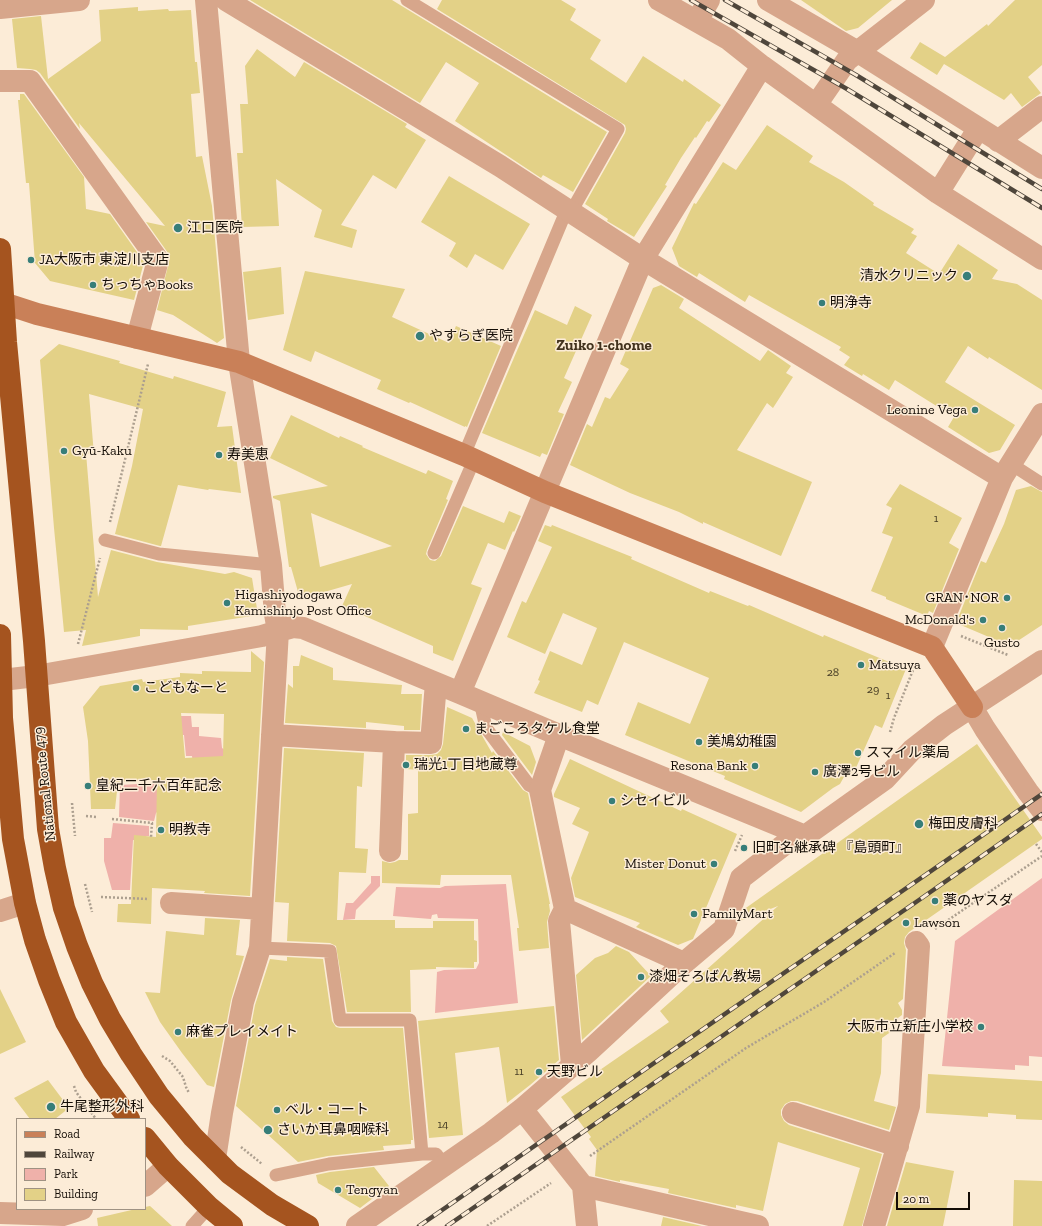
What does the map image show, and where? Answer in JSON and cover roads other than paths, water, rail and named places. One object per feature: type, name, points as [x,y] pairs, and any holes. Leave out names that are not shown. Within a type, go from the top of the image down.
[{"type":"highway","name":"National Route 479","points":[[0,249],[2,303],[36,676],[48,829],[64,908],[77,946],[92,983],[104,1007],[131,1054],[159,1096],[193,1137],[230,1174],[272,1205],[308,1226]]},
{"type":"highway","points":[[0,635],[2,718],[13,839],[25,904],[48,980],[66,1022],[94,1071],[128,1118]]},
{"type":"highway","points":[[146,1139],[168,1166],[209,1207],[232,1226]]},
{"type":"street","points":[[0,8],[79,0]]},
{"type":"street","points":[[206,0],[239,362],[271,565],[275,614],[278,630],[260,948],[243,1002],[215,1159]]},
{"type":"street","points":[[226,0],[500,166],[643,258],[1007,471]]},
{"type":"street","points":[[659,0],[728,39],[762,66],[938,193],[1042,259]]},
{"type":"street","points":[[697,21],[709,0]]},
{"type":"street","points":[[768,0],[858,52],[1042,168]]},
{"type":"street","points":[[816,105],[847,60],[924,0]]},
{"type":"street","points":[[470,697],[545,492],[643,258],[762,66]]},
{"type":"street","points":[[0,81],[30,80],[158,260],[137,338]]},
{"type":"street","points":[[998,141],[1042,107]]},
{"type":"street","points":[[938,193],[978,129]]},
{"type":"street","points":[[2,303],[37,314],[239,362],[469,457],[545,492],[932,647],[985,729],[1042,810]]},
{"type":"street","points":[[932,647],[1007,471],[1042,414]]},
{"type":"street","points":[[1,680],[36,676],[262,636],[278,630],[293,627],[302,628],[805,836],[885,779],[912,750],[944,725],[1042,661]]},
{"type":"street","points":[[272,735],[431,743],[436,683]]},
{"type":"street","points":[[559,735],[540,790],[565,909],[559,921],[572,1065]]},
{"type":"street","points":[[390,851],[394,742]]},
{"type":"street","points":[[357,1226],[445,1166],[522,1109],[684,962],[724,930],[742,878],[798,834]]},
{"type":"street","points":[[171,903],[262,909]]},
{"type":"street","points":[[0,911],[25,904]]},
{"type":"street","points":[[565,909],[684,962]]},
{"type":"street","points":[[874,1226],[909,1106],[919,946],[916,942]]},
{"type":"street","points":[[522,1109],[577,1178],[587,1226]]},
{"type":"street","points":[[793,1113],[898,1146]]},
{"type":"street","points":[[146,1185],[168,1166]]},
{"type":"street","points":[[577,1178],[758,1226]]},
{"type":"street","points":[[0,1213],[63,1215],[78,1210]]},
{"type":"street","points":[[79,1226],[81,1210]]},
{"type":"lane","points":[[407,0],[618,129],[575,205],[566,209],[469,457],[434,553]]},
{"type":"lane","points":[[1007,471],[1042,484]]},
{"type":"lane","points":[[105,540],[159,554],[271,565]]},
{"type":"lane","points":[[470,697],[486,728],[529,785],[540,790]]},
{"type":"lane","points":[[260,948],[330,952],[340,1020],[410,1020],[422,1154]]},
{"type":"lane","points":[[276,1175],[329,1164],[422,1154],[436,1154],[445,1166]]},
{"type":"lane","points":[[192,1226],[209,1207]]},
{"type":"railway","points":[[691,0],[847,89],[1042,208]]},
{"type":"railway","points":[[725,0],[856,75],[1042,189]]},
{"type":"railway","points":[[419,1226],[1042,794]]},
{"type":"railway","points":[[447,1226],[1042,814]]},
{"type":"place","name":"江口医院","points":[[178,228]]},
{"type":"place","name":"JA大阪市 東淀川支店","points":[[31,260]]},
{"type":"place","name":"清水クリニック","points":[[967,276]]},
{"type":"place","name":"ちっちゃBooks","points":[[93,285]]},
{"type":"place","name":"明浄寺","points":[[822,303]]},
{"type":"place","name":"やすらぎ医院","points":[[420,336]]},
{"type":"place","name":"Leonine Vega","points":[[975,410]]},
{"type":"place","name":"Gyū-Kaku","points":[[64,451]]},
{"type":"place","name":"寿美恵","points":[[219,455]]},
{"type":"place","name":"GRAN･NOR","points":[[1007,598]]},
{"type":"place","name":"Higashiyodogawa Kamishinjo Post Office","points":[[227,603]]},
{"type":"place","name":"McDonald's","points":[[983,620]]},
{"type":"place","name":"Gusto","points":[[1002,628]]},
{"type":"place","name":"Matsuya","points":[[861,665]]},
{"type":"place","name":"こどもなーと","points":[[136,688]]},
{"type":"place","name":"まごころタケル食堂","points":[[466,729]]},
{"type":"place","name":"美鳩幼稚園","points":[[699,742]]},
{"type":"place","name":"スマイル薬局","points":[[858,753]]},
{"type":"place","name":"瑞光1丁目地蔵尊","points":[[406,765]]},
{"type":"place","name":"Resona Bank","points":[[755,766]]},
{"type":"place","name":"廣澤2号ビル","points":[[815,772]]},
{"type":"place","name":"皇紀二千六百年記念","points":[[88,786]]},
{"type":"place","name":"シセイビル","points":[[612,801]]},
{"type":"place","name":"梅田皮膚科","points":[[919,824]]},
{"type":"place","name":"明教寺","points":[[161,830]]},
{"type":"place","name":"旧町名継承碑 『島頭町』","points":[[744,848]]},
{"type":"place","name":"Mister Donut","points":[[714,864]]},
{"type":"place","name":"薬のヤスダ","points":[[935,901]]},
{"type":"place","name":"FamilyMart","points":[[694,914]]},
{"type":"place","name":"Lawson","points":[[906,923]]},
{"type":"place","name":"漆畑そろばん教場","points":[[641,977]]},
{"type":"place","name":"大阪市立新庄小学校","points":[[981,1027]]},
{"type":"place","name":"麻雀プレイメイト","points":[[178,1032]]},
{"type":"place","name":"天野ビル","points":[[539,1072]]},
{"type":"place","name":"牛尾整形外科","points":[[51,1107]]},
{"type":"place","name":"ベル・コート","points":[[277,1110]]},
{"type":"place","name":"さいか耳鼻咽喉科","points":[[268,1130]]},
{"type":"place","name":"Tengyan","points":[[338,1190]]},
{"type":"district","name":"Zuiko 1-chome","points":[[604,346]]}]
